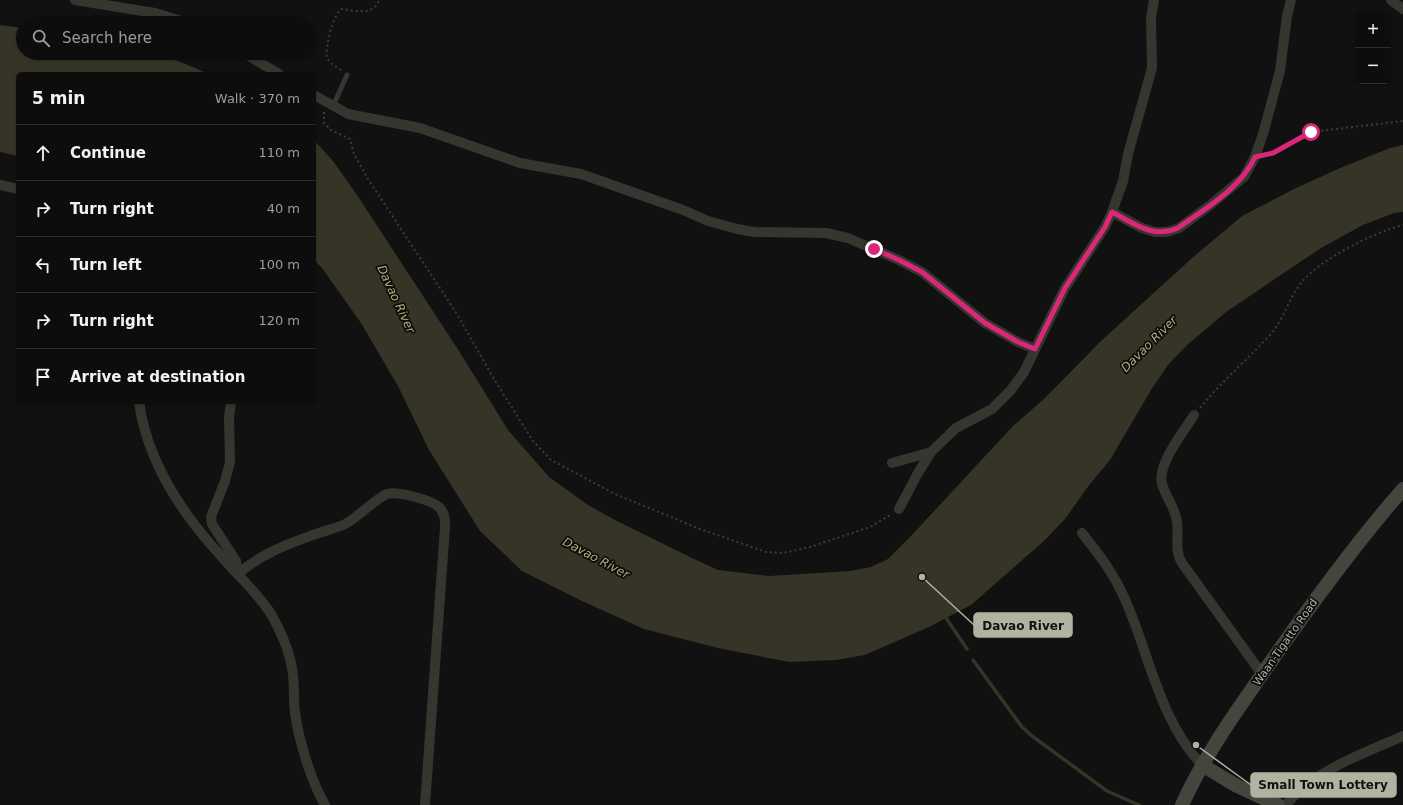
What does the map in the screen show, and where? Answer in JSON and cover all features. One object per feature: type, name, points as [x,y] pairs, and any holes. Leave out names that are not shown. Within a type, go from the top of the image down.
[{"type":"street","points":[[75,0],[155,13],[165,16]]},
{"type":"street","points":[[899,509],[931,452],[956,428],[992,409],[1011,390],[1024,372],[1065,288],[1105,227],[1123,181],[1131,142],[1152,68],[1151,18],[1154,0]]},
{"type":"street","points":[[1112,212],[1142,228],[1155,232],[1168,232],[1178,228],[1238,182],[1249,170],[1264,134],[1280,71],[1287,16],[1291,0]]},
{"type":"street","points":[[1391,0],[1403,9]]},
{"type":"street","points":[[256,60],[276,72]]},
{"type":"street","points":[[316,96],[348,114],[420,128],[520,163],[581,174],[683,210],[708,221],[737,229],[761,232],[826,233],[848,238],[899,260],[922,272],[985,323],[1018,342],[1035,349]]},
{"type":"street","points":[[0,185],[16,189]]},
{"type":"street","points":[[139,404],[146,439],[158,467],[197,528],[262,600],[272,615],[285,643],[292,667],[295,713],[300,737],[316,789],[325,805]]},
{"type":"street","points":[[231,404],[229,418],[230,462],[225,481],[211,517],[212,524],[236,561],[238,574]]},
{"type":"street","points":[[1194,415],[1164,464],[1161,475],[1165,494],[1175,512],[1178,554],[1182,564],[1262,674]]},
{"type":"street","points":[[892,463],[931,452]]},
{"type":"street","name":"Waan-Tigatto Road","points":[[1182,805],[1202,765],[1219,736],[1262,674],[1350,552],[1403,489]]},
{"type":"street","points":[[238,574],[252,562],[284,545],[346,523],[362,514],[380,498],[387,494],[413,497],[439,508],[445,516],[445,527],[425,805]]},
{"type":"street","points":[[1082,533],[1110,568],[1125,598],[1171,719],[1188,751],[1202,765],[1237,786],[1278,805]]},
{"type":"street","points":[[1286,805],[1299,791],[1352,758],[1403,736]]},
{"type":"lane","points":[[329,104],[347,74]]},
{"type":"path","points":[[347,74],[331,63],[327,53],[335,15],[342,9],[367,11],[374,8],[380,0]]},
{"type":"path","points":[[329,104],[324,123],[331,130],[350,139],[354,154],[368,179],[457,314],[494,379],[533,441],[551,460],[615,494],[700,529],[766,552],[783,554],[810,547],[870,527],[899,509]]},
{"type":"path","points":[[1255,157],[1273,153],[1311,132],[1403,121]]},
{"type":"path","points":[[1194,415],[1210,395],[1270,335],[1280,322],[1301,283],[1326,261],[1384,230],[1403,225]]},
{"type":"water","points":[[0,25],[16,27],[16,60],[176,60],[204,72],[16,72],[16,156],[0,152]]},
{"type":"water","points":[[316,142],[333,161],[357,195],[459,351],[508,430],[549,477],[588,505],[617,521],[718,570],[769,576],[850,571],[871,567],[888,559],[1013,426],[1045,398],[1100,342],[1192,258],[1242,216],[1294,189],[1340,168],[1390,148],[1403,145],[1403,212],[1394,213],[1363,225],[1321,248],[1226,312],[1186,346],[1168,365],[1151,390],[1110,460],[1090,484],[1065,519],[1045,540],[971,605],[929,627],[865,655],[836,660],[789,662],[718,648],[644,629],[582,601],[522,571],[480,531],[429,450],[399,388],[361,323],[322,268],[316,262]]},
{"type":"waterway","points":[[944,615],[967,649]]},
{"type":"waterway","points":[[973,660],[1022,727],[1032,736],[1107,791],[1139,805]]},
{"type":"place","name":"Davao River","points":[[922,577]]},
{"type":"place","name":"Small Town Lottery","points":[[1196,745]]},
{"type":"route","points":[[874,249],[922,272],[985,323],[1007,337],[1035,349],[1065,288],[1105,227],[1112,212],[1142,228],[1155,232],[1168,232],[1178,228],[1209,206],[1244,177],[1255,157],[1273,153],[1311,132]]}]
